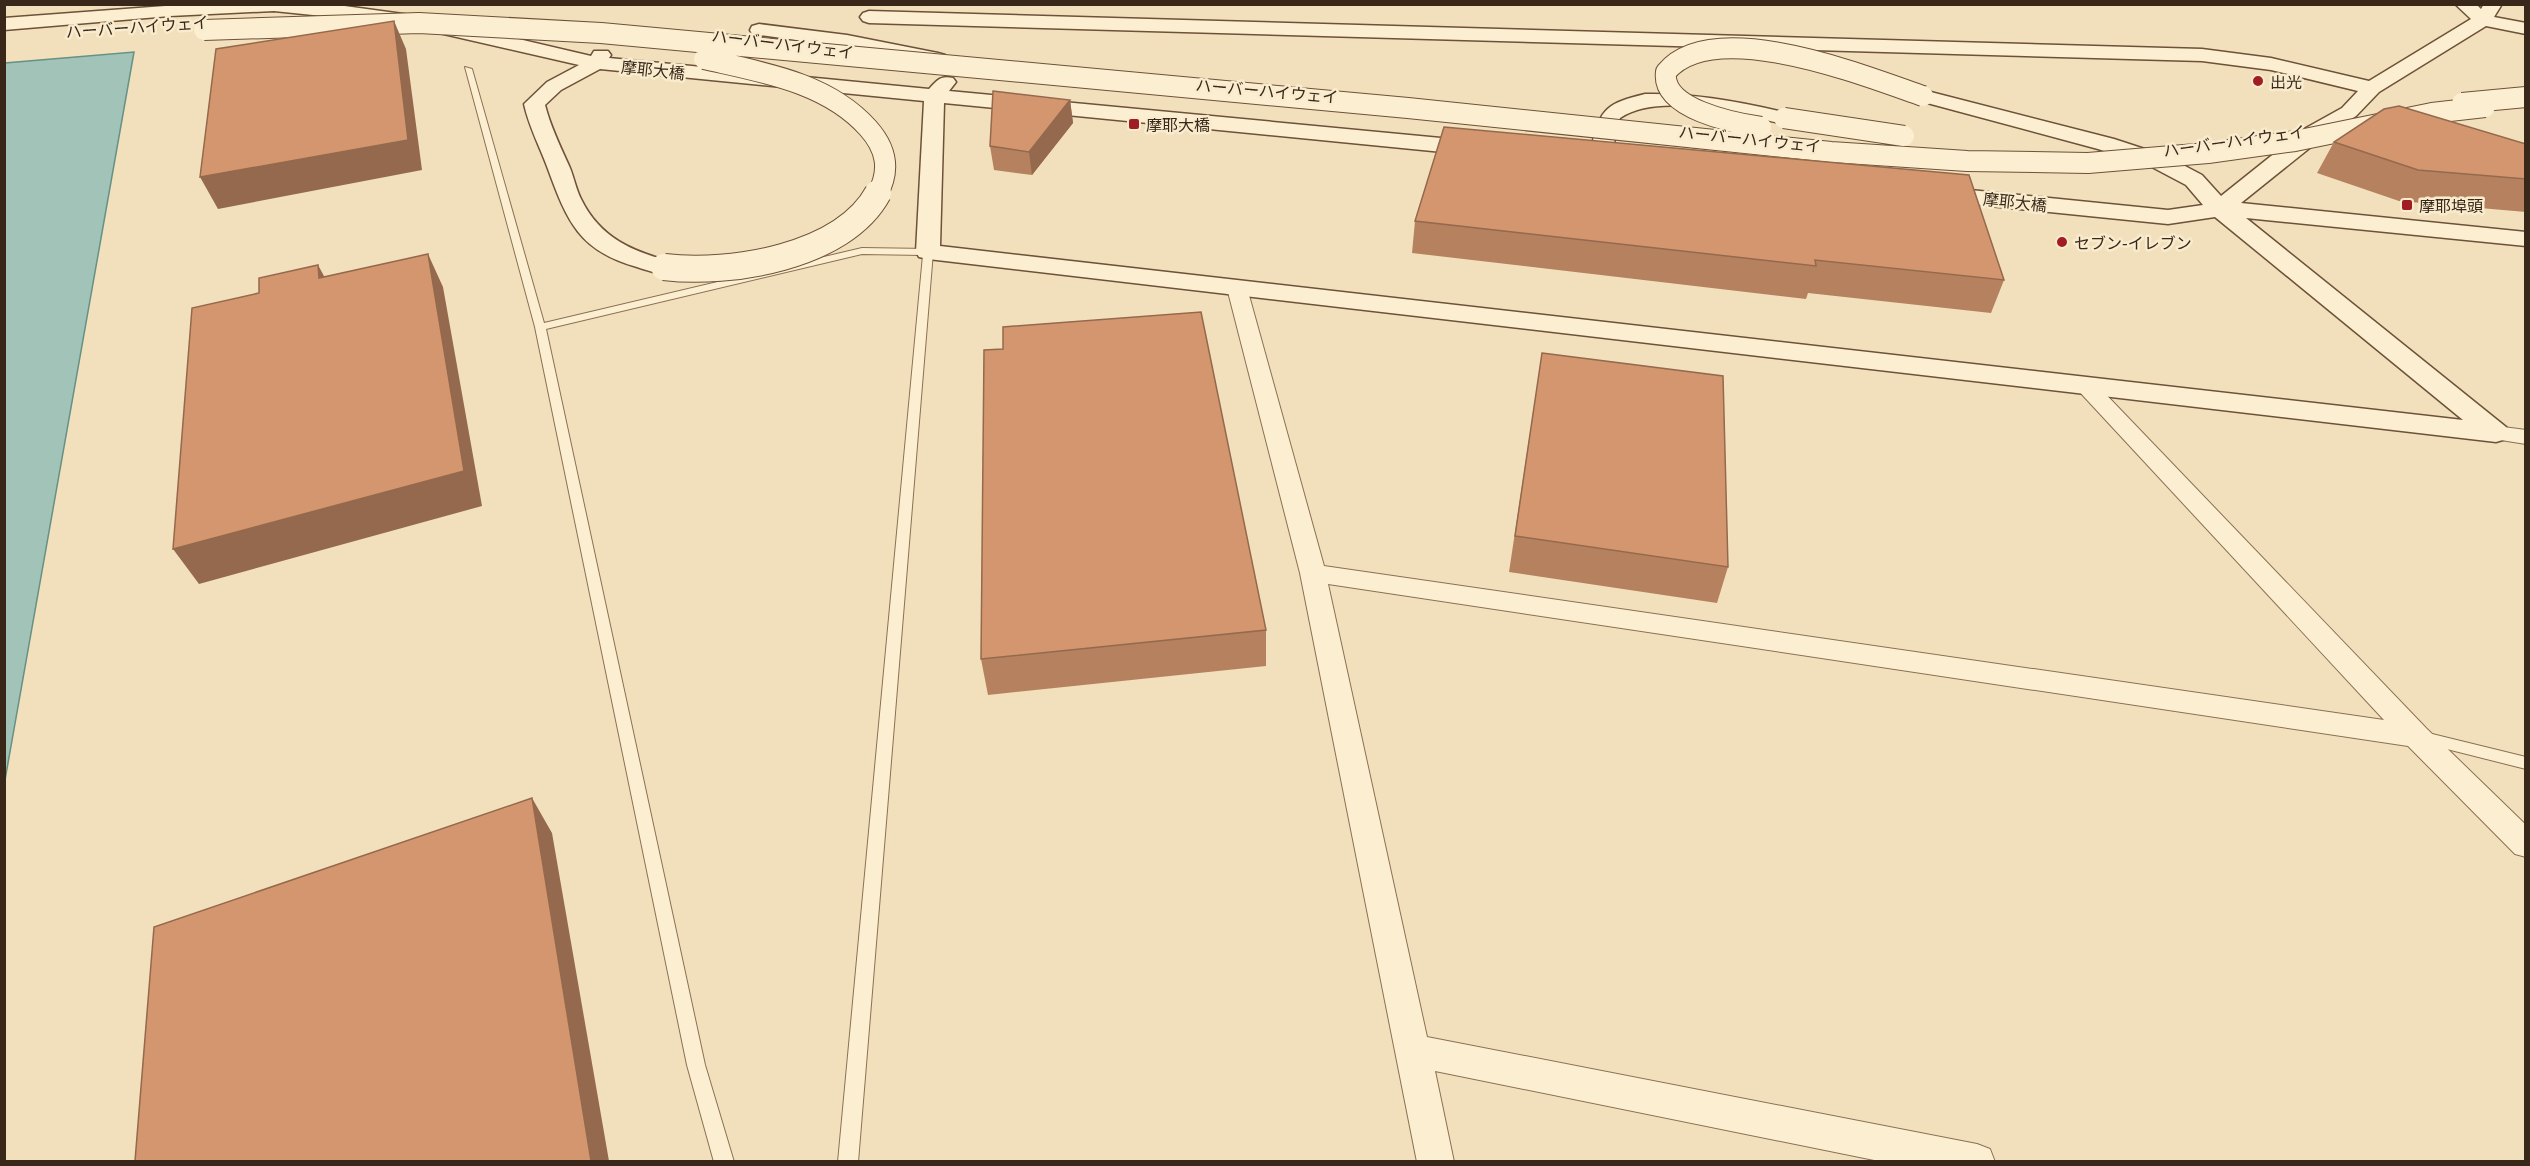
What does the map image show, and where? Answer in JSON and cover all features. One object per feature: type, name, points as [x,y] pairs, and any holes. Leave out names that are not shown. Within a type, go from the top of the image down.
[{"type":"street","name":"摩耶大橋","points":[[4,24],[171,11],[320,4]]},
{"type":"street","name":"摩耶大橋","points":[[367,4],[420,8],[596,55]]},
{"type":"street","points":[[2464,4],[2526,29]]},
{"type":"street","name":"摩耶大橋","points":[[273,6],[401,18],[521,44],[596,55],[940,89],[1498,150]]},
{"type":"street","points":[[4,34],[237,12],[437,6]]},
{"type":"street","points":[[2220,208],[2314,133],[2349,112],[2372,88],[2488,12]]},
{"type":"street","name":"ハーバーハイウェイ","points":[[4,34],[292,15],[401,13],[551,18],[902,56],[1836,147],[2013,157],[2130,154],[2201,147],[2287,135],[2422,108],[2526,97]]},
{"type":"street","points":[[869,17],[2202,55],[2261,62],[2372,88]]},
{"type":"street","name":"ハーバーハイウェイ","points":[[182,32],[311,25],[419,23],[590,32],[1408,108],[1831,152],[1967,161],[2088,162],[2208,153],[2295,141],[2432,113],[2526,104]]},
{"type":"street","points":[[204,30],[359,27],[466,30],[589,40],[723,63],[806,87],[835,100],[856,114],[873,130],[883,147],[888,174],[883,188],[865,212],[830,238],[785,256],[760,263],[700,269],[664,267],[613,252],[590,232],[571,203],[559,169],[540,129],[534,104],[596,55]]},
{"type":"street","points":[[753,29],[855,43],[947,61],[1211,91],[1340,120]]},
{"type":"street","points":[[2496,433],[2220,208],[2194,180],[2158,161],[2115,146],[1923,96],[1820,62],[1753,50],[1719,50],[1692,54],[1673,62],[1665,78],[1670,91],[1684,103],[1719,118],[1750,126],[1862,139],[2026,146],[2109,147],[2187,143],[2423,102],[2526,89]]},
{"type":"street","name":"摩耶大橋","points":[[940,89],[1340,120],[1598,152],[2119,193],[2220,208],[2526,238]]},
{"type":"street","points":[[940,89],[928,252],[2526,437]]},
{"type":"street","points":[[1662,163],[1624,156],[1608,150],[1598,152],[1608,120],[1613,114],[1625,106],[1644,100],[1688,101],[1914,138],[2063,144],[2181,140],[2452,93],[2526,89]]},
{"type":"street","name":"摩耶大橋","points":[[1914,191],[2168,217],[2220,208]]},
{"type":"street","points":[[1237,288],[1313,573],[1436,1161]]},
{"type":"street","points":[[2086,387],[2416,736],[2526,845]]},
{"type":"street","points":[[1313,573],[2416,736]]},
{"type":"street","points":[[1413,1050],[1977,1161]]},
{"type":"lane","points":[[468,69],[540,327],[696,1065],[724,1161]]},
{"type":"lane","points":[[540,327],[862,251],[928,252],[848,1161]]},
{"type":"lane","points":[[2416,736],[2526,763]]},
{"type":"water","points":[[134,52],[5,780],[5,63]]},
{"type":"building","points":[[394,21],[408,140],[200,177],[216,49]]},
{"type":"building","points":[[993,91],[1070,100],[1029,152],[990,146]]},
{"type":"building","points":[[2399,106],[2526,144],[2526,179],[2418,170],[2334,142],[2384,109]]},
{"type":"building","points":[[1444,127],[1969,175],[2004,280],[1815,260],[1816,266],[1415,221]]},
{"type":"building","points":[[428,254],[464,471],[173,549],[192,308],[259,293],[259,278],[318,265],[319,278]]},
{"type":"building","points":[[1201,312],[1266,630],[981,659],[984,350],[1003,349],[1003,327]]},
{"type":"building","points":[[1542,353],[1723,376],[1728,567],[1515,536]]},
{"type":"building","points":[[532,798],[591,1161],[135,1161],[154,927]]},
{"type":"place","name":"出光","points":[[2258,81]]},
{"type":"place","name":"摩耶大橋","points":[[1134,124]]},
{"type":"place","name":"摩耶埠頭","points":[[2407,205]]},
{"type":"place","name":"セブン-イレブン","points":[[2062,242]]}]
